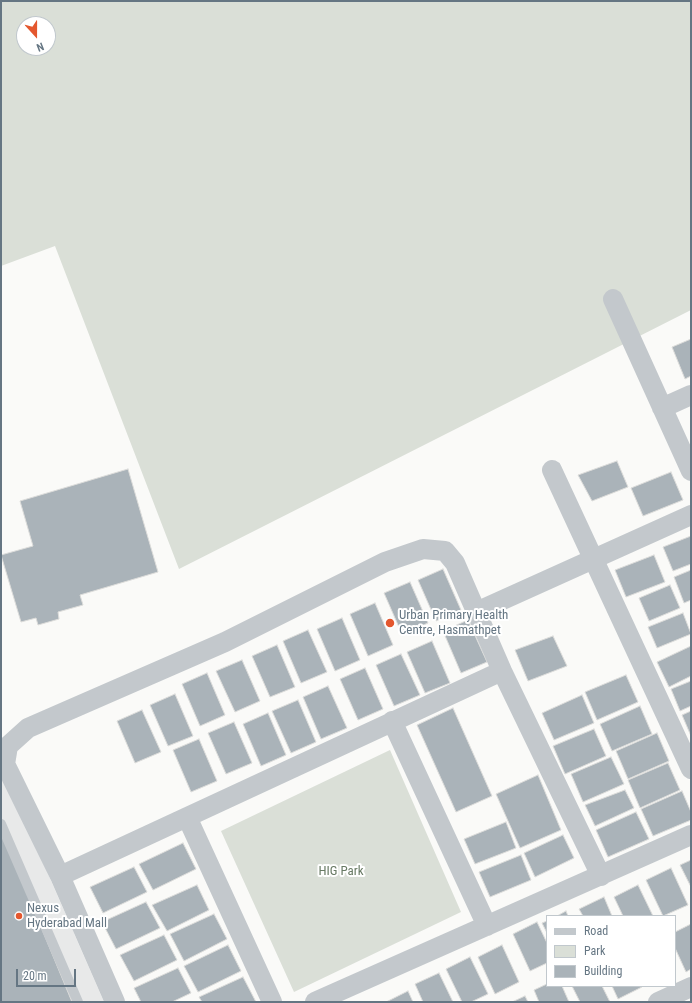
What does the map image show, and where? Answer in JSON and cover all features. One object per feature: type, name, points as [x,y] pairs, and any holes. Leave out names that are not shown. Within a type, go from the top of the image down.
[{"type":"street","points":[[613,299],[691,471]]},
{"type":"street","points":[[662,408],[691,395]]},
{"type":"street","points":[[552,470],[691,769]]},
{"type":"street","points":[[476,612],[691,515]]},
{"type":"street","points":[[115,1002],[60,876],[5,764],[8,746],[28,728],[224,642],[385,562],[423,549],[445,551],[455,563],[502,671],[601,876]]},
{"type":"street","points":[[60,876],[502,671]]},
{"type":"street","points":[[392,722],[487,926]]},
{"type":"street","points":[[186,817],[272,1002]]},
{"type":"street","points":[[315,1002],[691,835]]},
{"type":"street","points":[[658,1002],[691,987]]},
{"type":"lane","points":[[1,824],[78,1002]]},
{"type":"shaded area","points":[[1,776],[45,867],[104,1002],[1,1002]]},
{"type":"green space","points":[[1,1],[691,1],[691,310],[179,569],[55,246],[1,266]]},
{"type":"green space","name":"HIG Park","points":[[390,750],[461,912],[294,992],[221,831]]},
{"type":"building","points":[[691,339],[691,376],[685,379],[672,347]]},
{"type":"building","points":[[617,461],[628,487],[592,501],[578,475]]},
{"type":"building","points":[[128,469],[158,572],[80,595],[83,605],[58,612],[59,619],[38,625],[36,618],[21,622],[1,555],[33,546],[20,501]]},
{"type":"building","points":[[671,472],[683,500],[643,516],[631,488]]},
{"type":"building","points":[[691,536],[691,564],[673,571],[663,547]]},
{"type":"building","points":[[654,555],[665,582],[626,597],[615,570]]},
{"type":"building","points":[[443,569],[461,610],[436,621],[418,580]]},
{"type":"building","points":[[691,570],[691,600],[684,603],[674,577]]},
{"type":"building","points":[[410,582],[428,623],[402,634],[384,593]]},
{"type":"building","points":[[670,585],[680,608],[649,621],[639,598]]},
{"type":"building","points":[[375,603],[393,645],[368,656],[350,614]]},
{"type":"building","points":[[683,613],[691,634],[657,648],[648,627]]},
{"type":"building","points":[[342,618],[360,660],[335,671],[317,629]]},
{"type":"building","points":[[468,620],[487,662],[461,673],[443,631]]},
{"type":"building","points":[[308,630],[327,672],[301,683],[283,641]]},
{"type":"building","points":[[553,636],[567,666],[528,681],[515,650]]},
{"type":"building","points":[[432,641],[450,683],[425,693],[407,652]]},
{"type":"building","points":[[277,645],[295,687],[270,697],[252,656]]},
{"type":"building","points":[[691,646],[691,676],[669,687],[657,662]]},
{"type":"building","points":[[401,654],[420,695],[394,706],[376,665]]},
{"type":"building","points":[[242,660],[260,701],[235,712],[216,671]]},
{"type":"building","points":[[365,668],[383,709],[358,720],[340,679]]},
{"type":"building","points":[[207,673],[225,715],[200,726],[182,684]]},
{"type":"building","points":[[626,675],[638,702],[597,720],[585,692]]},
{"type":"building","points":[[691,681],[691,706],[680,711],[671,689]]},
{"type":"building","points":[[328,686],[347,728],[321,739],[303,697]]},
{"type":"building","points":[[175,694],[193,736],[168,746],[150,705]]},
{"type":"building","points":[[582,695],[594,723],[554,740],[542,713]]},
{"type":"building","points":[[298,700],[316,742],[291,753],[272,711]]},
{"type":"building","points":[[640,706],[652,734],[612,751],[600,724]]},
{"type":"building","points":[[453,708],[492,796],[456,812],[417,725]]},
{"type":"building","points":[[142,710],[161,752],[135,763],[117,721]]},
{"type":"building","points":[[691,711],[691,736],[682,715]]},
{"type":"building","points":[[268,713],[286,755],[261,766],[243,724]]},
{"type":"building","points":[[234,722],[252,763],[226,774],[208,733]]},
{"type":"building","points":[[594,729],[606,756],[565,774],[553,746]]},
{"type":"building","points":[[657,733],[669,761],[628,779],[616,751]]},
{"type":"building","points":[[199,739],[217,781],[191,792],[173,750]]},
{"type":"building","points":[[611,757],[624,784],[583,802],[571,774]]},
{"type":"building","points":[[668,763],[680,790],[640,808],[628,780]]},
{"type":"building","points":[[538,775],[561,830],[520,848],[496,794]]},
{"type":"building","points":[[625,790],[634,808],[595,826],[585,805]]},
{"type":"building","points":[[682,791],[691,812],[691,820],[653,836],[641,809]]},
{"type":"building","points":[[636,812],[649,839],[608,857],[596,830]]},
{"type":"building","points":[[506,822],[516,848],[475,864],[464,839]]},
{"type":"building","name":"Nexus Hyderabad Mall","points":[[1,830],[72,1002],[1,1002]]},
{"type":"building","points":[[563,835],[574,858],[535,877],[524,853]]},
{"type":"building","points":[[183,843],[196,869],[153,890],[139,864]]},
{"type":"building","points":[[521,855],[531,880],[490,897],[479,872]]},
{"type":"building","points":[[691,860],[691,887],[680,865]]},
{"type":"building","points":[[134,867],[147,892],[103,913],[90,887]]},
{"type":"building","points":[[671,868],[688,905],[663,915],[646,880]]},
{"type":"building","points":[[197,885],[209,910],[167,931],[152,905]]},
{"type":"building","points":[[638,885],[653,915],[623,915],[614,897]]},
{"type":"building","points":[[604,897],[612,915],[582,915],[579,909]]},
{"type":"building","points":[[146,902],[160,928],[116,949],[102,922]]},
{"type":"building","points":[[566,911],[568,915],[559,915]]},
{"type":"building","points":[[214,914],[227,939],[184,961],[170,934]]},
{"type":"building","points":[[546,921],[546,931],[542,923]]},
{"type":"building","points":[[537,922],[546,941],[546,963],[530,971],[513,934]]},
{"type":"building","points":[[691,924],[691,969],[686,972],[676,950],[676,932]]},
{"type":"building","points":[[164,935],[177,960],[134,981],[120,955]]},
{"type":"building","points":[[228,945],[241,971],[198,992],[184,966]]},
{"type":"building","points":[[502,945],[519,982],[495,994],[478,957]]},
{"type":"building","points":[[470,957],[488,994],[471,1002],[462,1002],[446,969]]},
{"type":"building","points":[[178,968],[191,993],[172,1002],[141,1002],[134,988]]},
{"type":"building","points":[[439,973],[453,1002],[423,1002],[415,984]]},
{"type":"building","points":[[243,977],[256,1002],[202,1002],[199,997]]},
{"type":"building","points":[[546,984],[546,987],[562,987],[569,1002],[539,1002],[534,990]]},
{"type":"building","points":[[572,987],[602,987],[610,1002],[580,1002]]},
{"type":"building","points":[[612,987],[642,987],[618,999]]},
{"type":"building","points":[[408,991],[413,1002],[386,1002]]},
{"type":"building","points":[[525,996],[528,1002],[512,1002]]},
{"type":"place","name":"Urban Primary Health Centre, Hasmathpet","points":[[390,623]]},
{"type":"place","name":"Nexus Hyderabad Mall","points":[[19,916]]}]
